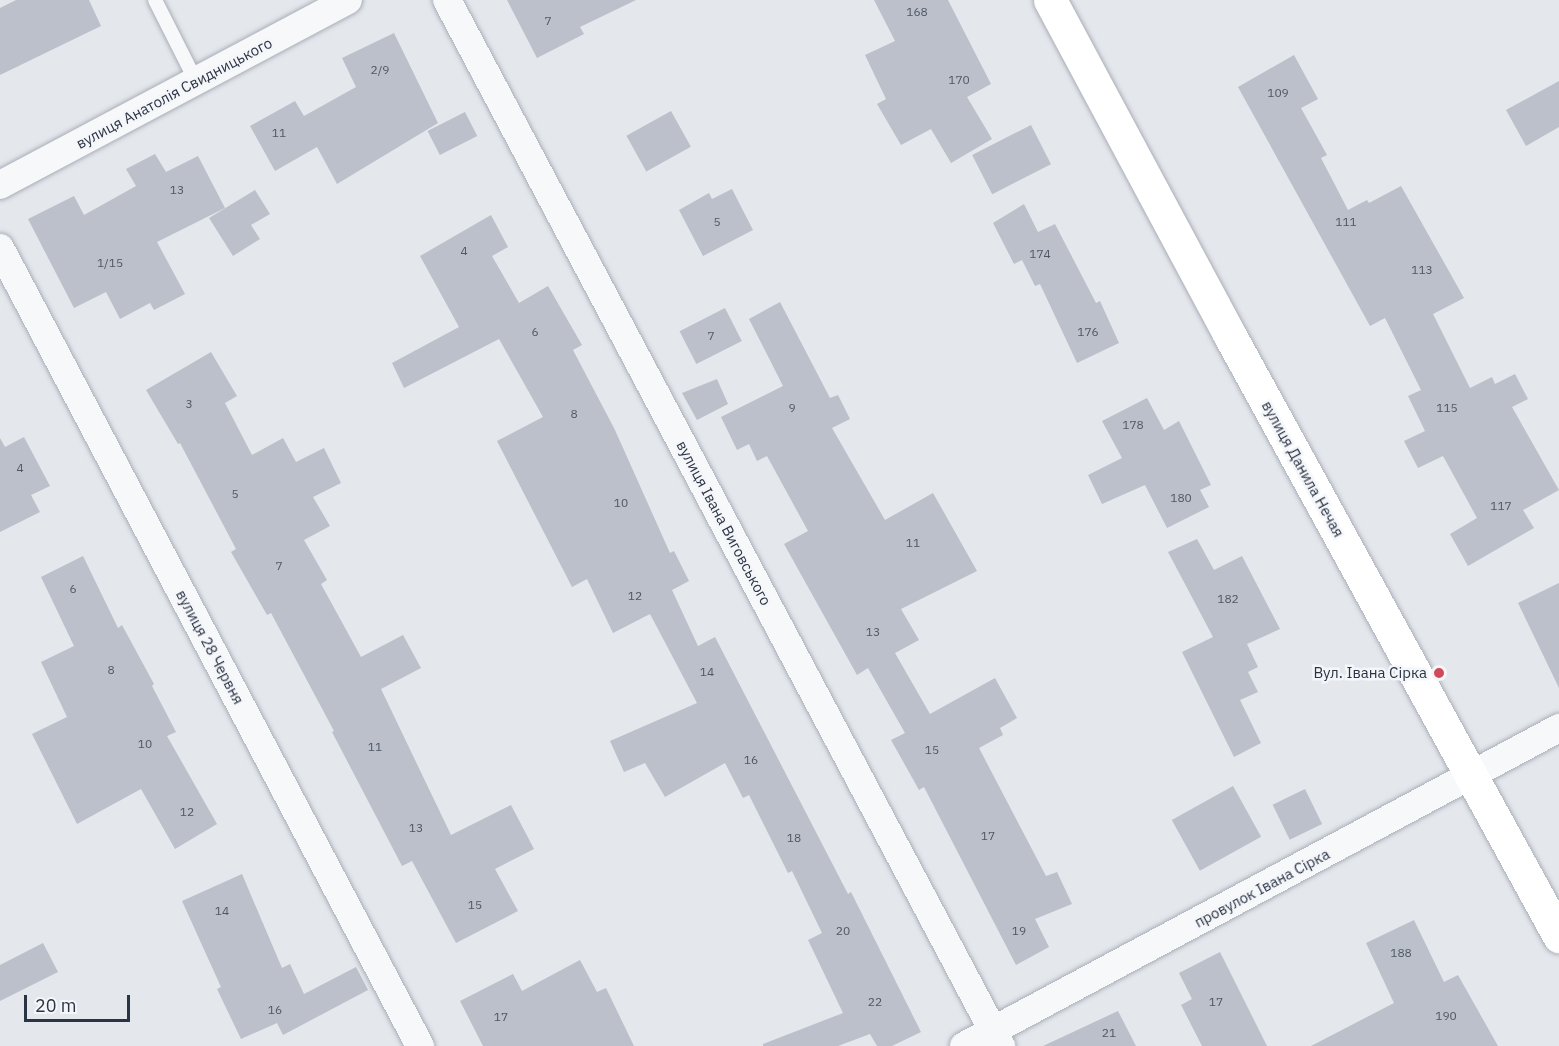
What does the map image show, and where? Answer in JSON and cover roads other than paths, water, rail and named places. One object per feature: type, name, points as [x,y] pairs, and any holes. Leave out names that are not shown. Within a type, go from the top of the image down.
[{"type":"main road","name":"вулиця Данила Нечая","points":[[1050,0],[1235,345],[1559,936]]},
{"type":"street","name":"вулиця Анатолія Свидницького","points":[[0,185],[348,0]]},
{"type":"street","name":"вулиця Івана Виговського","points":[[447,0],[997,1038]]},
{"type":"street","name":"вулиця 28 Червня","points":[[0,248],[420,1046]]},
{"type":"street","name":"провулок Івана Сірка","points":[[964,1046],[997,1038],[1559,728]]},
{"type":"lane","points":[[155,0],[196,81]]},
{"type":"place","name":"Вул. Івана Сірка","points":[[1439,673]]}]
